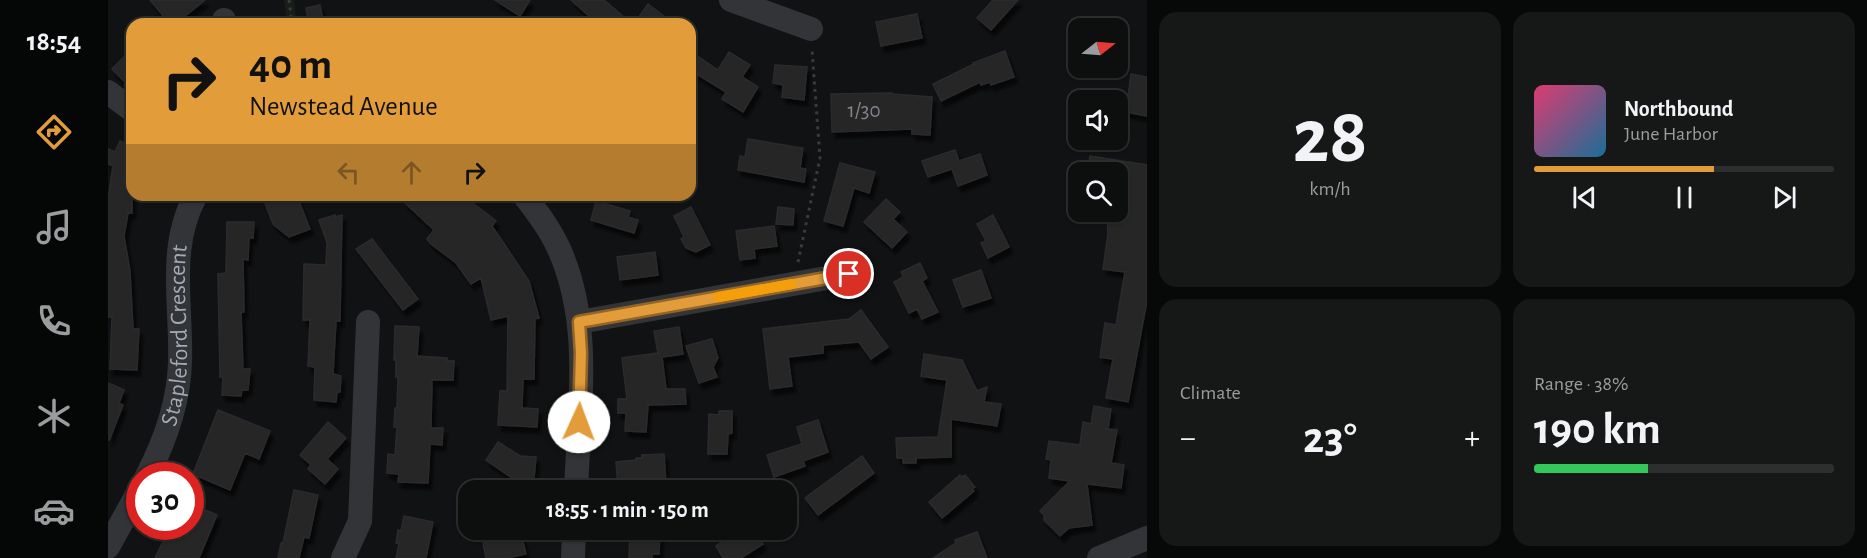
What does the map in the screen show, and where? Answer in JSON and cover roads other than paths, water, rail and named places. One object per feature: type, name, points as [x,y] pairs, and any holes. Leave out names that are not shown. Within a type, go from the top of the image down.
[{"type":"street","points":[[731,0],[811,29]]},
{"type":"street","points":[[108,92],[126,106]]},
{"type":"street","name":"Stapleford Crescent","points":[[154,462],[166,430],[178,387],[180,241],[193,201]]},
{"type":"street","points":[[528,201],[559,248],[571,282],[579,322],[581,353],[576,480]]},
{"type":"street","points":[[579,322],[849,274]]},
{"type":"street","points":[[344,558],[360,521],[368,322]]},
{"type":"street","points":[[108,547],[126,514]]},
{"type":"street","points":[[1100,558],[1147,538]]},
{"type":"street","points":[[573,558],[574,540]]}]
